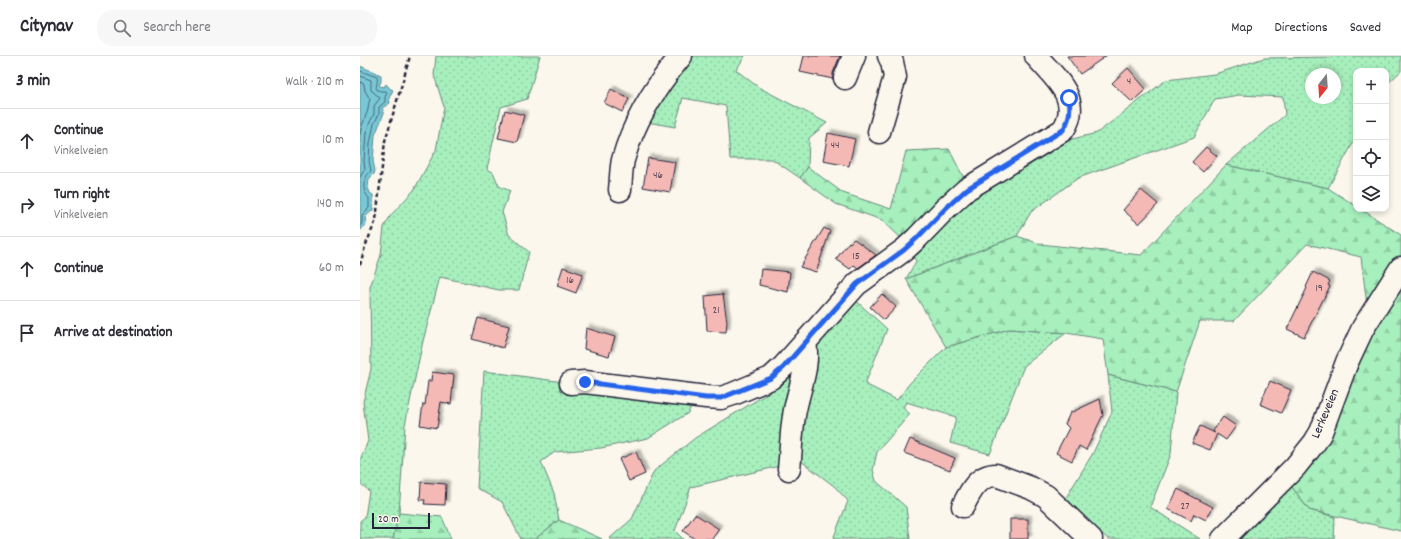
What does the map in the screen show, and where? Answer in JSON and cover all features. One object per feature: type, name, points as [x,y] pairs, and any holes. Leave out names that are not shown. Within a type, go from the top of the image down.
[{"type":"street","points":[[620,190],[623,162],[640,114],[681,56]]},
{"type":"street","points":[[845,78],[854,56]]},
{"type":"street","points":[[879,132],[895,77],[894,67],[889,56]]},
{"type":"street","points":[[571,383],[585,382],[706,398],[721,398],[771,378],[783,368],[857,284],[904,250],[967,189],[1063,130],[1066,126],[1070,113],[1069,98],[1065,90],[1036,56]]},
{"type":"street","name":"Lerkeveien","points":[[1223,539],[1295,467],[1315,442],[1321,432],[1347,362],[1363,328],[1401,268]]},
{"type":"street","points":[[789,469],[794,416],[804,367],[806,349],[805,343]]},
{"type":"street","points":[[962,506],[975,485],[983,478],[996,475],[1031,488],[1046,496],[1091,539]]},
{"type":"path","points":[[360,266],[376,220],[385,141],[410,56]]},
{"type":"green space","points":[[436,56],[540,56],[527,99],[501,107],[487,169],[493,172],[499,186],[510,191],[502,212],[509,235],[529,252],[519,290],[499,290],[440,277],[423,341],[405,425],[399,513],[393,539],[360,539],[360,521],[365,517],[369,491],[360,483],[360,460],[368,441],[363,402],[371,369],[370,287],[381,255],[384,227],[391,215],[414,190],[436,150],[444,107],[434,75]]},
{"type":"green space","points":[[687,56],[745,56],[736,70],[758,87],[827,123],[809,138],[808,167],[800,178],[772,159],[730,159],[726,106],[683,98],[675,127],[647,122]]},
{"type":"green space","points":[[1401,56],[1401,71],[1389,82],[1389,68],[1353,68],[1353,143],[1328,188],[1226,165],[1285,115],[1283,97],[1239,95],[1215,99],[1194,137],[1078,178],[1031,212],[1017,236],[906,279],[916,261],[905,242],[1056,143],[1097,133],[1166,80],[1215,74],[1264,58]]},
{"type":"green space","points":[[949,149],[973,196],[905,242],[882,220],[836,204],[800,178],[808,167],[843,193],[891,209],[906,151]]},
{"type":"green space","points":[[1226,165],[1328,188],[1353,204],[1353,212],[1366,212],[1401,235],[1401,531],[1309,510],[1289,483],[1323,446],[1371,338],[1361,257],[1307,244],[1234,321],[1200,321],[1176,392],[1108,375],[1103,339],[1066,333],[1009,329],[946,347],[906,279],[1017,236],[1040,244],[1141,255]]},
{"type":"green space","points":[[852,297],[887,329],[865,384],[897,400],[909,384],[946,347],[1009,329],[1066,333],[1024,366],[990,454],[950,443],[956,417],[906,402],[903,408],[910,414],[877,452],[873,470],[876,481],[906,507],[910,539],[833,539],[848,501],[834,486],[801,461],[691,487],[675,531],[683,539],[609,539],[632,519],[654,471],[695,438],[783,384],[813,352]]},
{"type":"green space","points":[[484,371],[694,400],[688,413],[648,438],[601,448],[555,452],[541,462],[554,493],[559,520],[535,539],[521,539],[502,502],[477,488]]},
{"type":"green space","points":[[1108,375],[1176,392],[1171,454],[1150,507],[1200,539],[1108,539],[1064,501],[1093,453],[1112,412]]},
{"type":"green space","points":[[1289,483],[1309,510],[1335,517],[1334,539],[1233,539]]},
{"type":"green space","points":[[399,513],[442,517],[451,539],[393,539]]},
{"type":"green space","points":[[559,520],[602,539],[535,539]]},
{"type":"water","points":[[360,66],[381,75],[379,86],[384,87],[386,84],[393,90],[389,98],[390,103],[382,108],[384,113],[375,135],[373,161],[375,171],[369,179],[368,188],[370,193],[373,195],[373,210],[365,217],[366,224],[360,231]]},
{"type":"building","points":[[804,56],[840,56],[833,73],[833,79],[800,72]]},
{"type":"building","points":[[1067,56],[1106,56],[1080,74]]},
{"type":"building","points":[[1128,68],[1146,89],[1132,102],[1112,83]]},
{"type":"building","points":[[611,89],[629,99],[622,112],[604,103]]},
{"type":"building","points":[[505,110],[524,115],[517,142],[498,138]]},
{"type":"building","points":[[828,133],[855,139],[849,166],[823,161]]},
{"type":"building","points":[[1206,147],[1217,156],[1203,172],[1192,162]]},
{"type":"building","points":[[648,158],[675,162],[670,192],[643,187]]},
{"type":"building","points":[[1141,190],[1158,204],[1139,224],[1123,210]]},
{"type":"building","points":[[824,228],[830,231],[816,272],[800,267]]},
{"type":"building","points":[[854,239],[876,255],[858,268],[854,265],[850,269],[836,259],[849,242],[850,243]]},
{"type":"building","points":[[563,267],[583,274],[576,293],[557,286]]},
{"type":"building","points":[[761,269],[790,272],[788,292],[759,285]]},
{"type":"building","points":[[1313,272],[1330,281],[1328,285],[1330,286],[1304,337],[1287,329]]},
{"type":"building","points":[[723,294],[727,322],[726,332],[707,331],[705,296]]},
{"type":"building","points":[[882,294],[896,307],[884,320],[870,307]]},
{"type":"building","points":[[478,318],[509,326],[503,348],[472,339]]},
{"type":"building","points":[[586,328],[615,337],[609,356],[584,349]]},
{"type":"building","points":[[432,372],[454,375],[451,404],[441,402],[437,428],[420,425],[423,404],[425,405],[428,381],[431,381]]},
{"type":"building","points":[[1270,381],[1291,390],[1281,413],[1260,404]]},
{"type":"building","points":[[1100,399],[1103,415],[1086,450],[1079,446],[1072,461],[1056,453],[1069,428],[1065,424],[1070,413]]},
{"type":"building","points":[[1223,417],[1236,426],[1226,440],[1217,434],[1210,450],[1192,443],[1200,426],[1215,433],[1213,431]]},
{"type":"building","points":[[910,439],[955,458],[950,470],[904,453]]},
{"type":"building","points":[[636,452],[645,474],[629,481],[619,459]]},
{"type":"building","points":[[421,482],[446,484],[445,505],[424,504],[425,500],[420,500]]},
{"type":"building","points":[[1178,489],[1213,507],[1206,520],[1194,514],[1191,521],[1168,509]]},
{"type":"building","points":[[695,514],[719,529],[712,539],[695,539],[683,531]]},
{"type":"building","points":[[1010,519],[1028,519],[1028,539],[1010,539]]},
{"type":"route","points":[[585,382],[706,398],[721,398],[771,378],[783,368],[857,284],[904,250],[967,189],[1037,148],[1063,130],[1066,126],[1071,109],[1069,98]]}]
